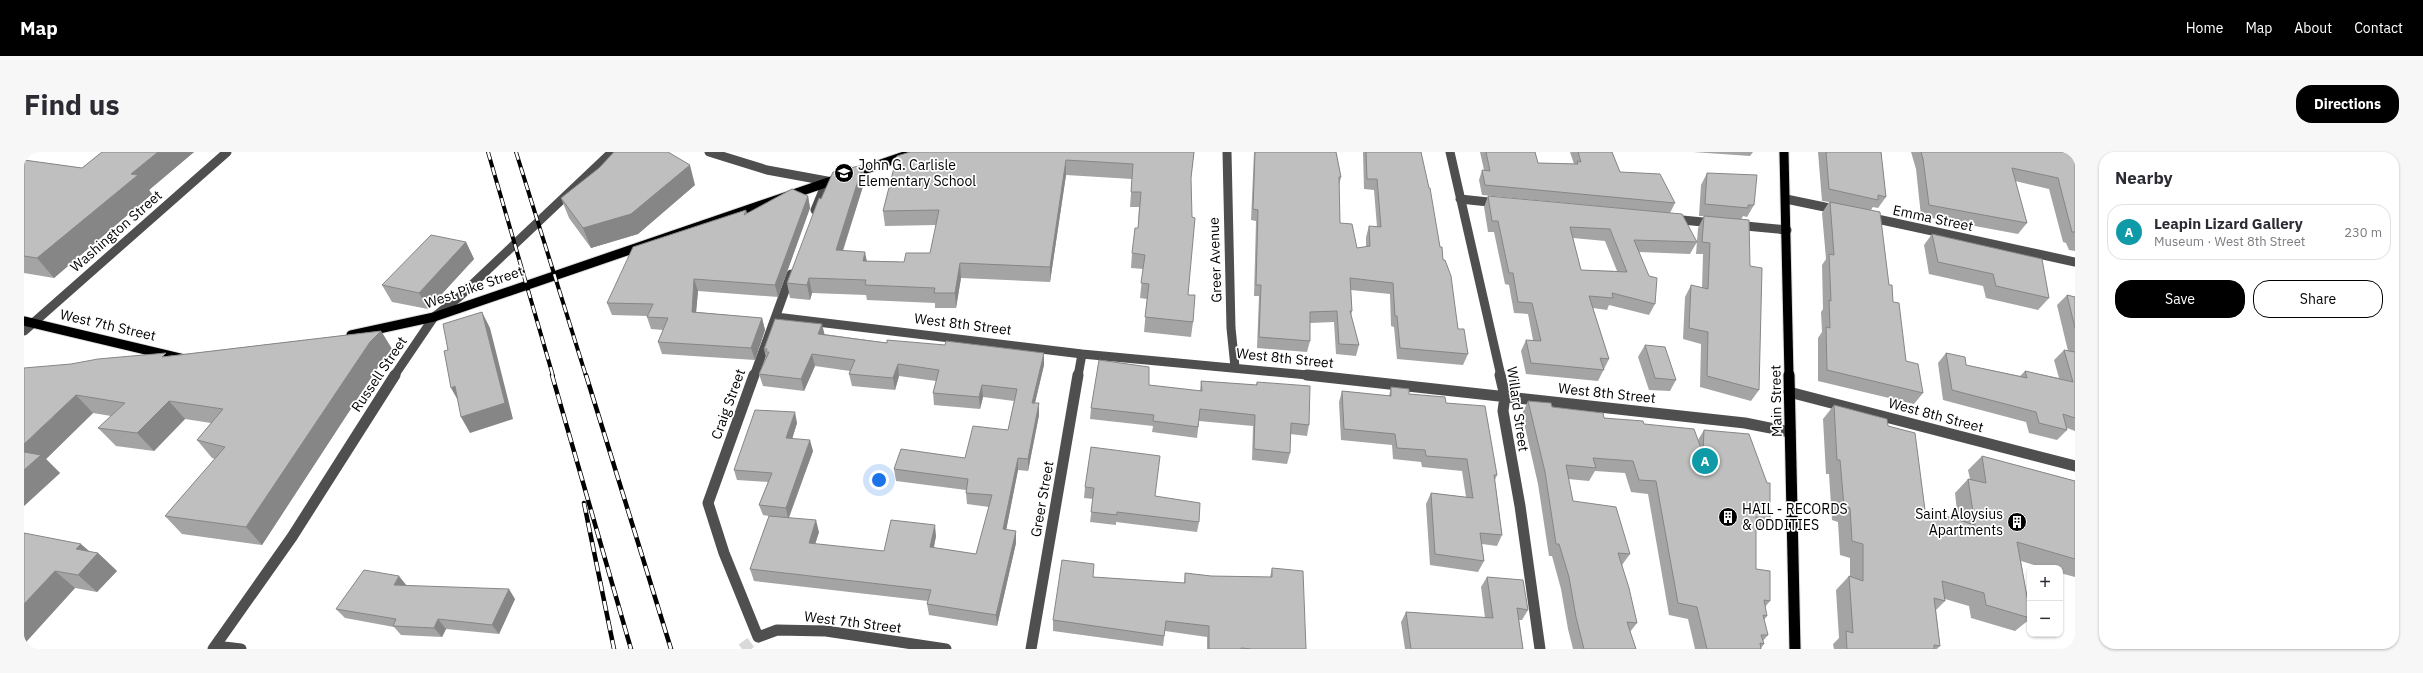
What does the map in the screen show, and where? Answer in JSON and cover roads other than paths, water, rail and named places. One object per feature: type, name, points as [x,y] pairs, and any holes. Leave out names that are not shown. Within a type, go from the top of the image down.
[{"type":"main road","name":"West Pike Street","points":[[340,337],[434,317],[827,181],[916,152]]},
{"type":"main road","name":"Main Street","points":[[1784,152],[1787,230],[1795,649]]},
{"type":"main road","name":"West 7th Street","points":[[29,322],[188,358],[154,362]]},
{"type":"street","name":"Washington Street","points":[[24,331],[29,322],[227,152]]},
{"type":"street","name":"Russell Street","points":[[214,647],[292,537],[354,437],[434,317],[459,297],[612,152]]},
{"type":"street","points":[[709,152],[745,166],[787,177],[827,181],[811,222]]},
{"type":"street","name":"Greer Avenue","points":[[1227,152],[1231,320],[1235,367]]},
{"type":"street","name":"Willard Street","points":[[1450,152],[1505,396],[1503,411],[1520,506],[1540,649]]},
{"type":"street","points":[[1460,199],[1508,204]]},
{"type":"street","name":"Emma Street","points":[[1786,199],[2075,262]]},
{"type":"street","points":[[1666,219],[1787,230]]},
{"type":"street","name":"Craig Street","points":[[758,637],[724,553],[708,503],[795,265]]},
{"type":"street","name":"West 8th Street","points":[[776,317],[996,342],[1082,354],[1235,367],[1745,422],[1790,432]]},
{"type":"street","name":"Greer Street","points":[[1030,649],[1082,354]]},
{"type":"street","name":"West 8th Street","points":[[1789,392],[2075,466]]},
{"type":"street","name":"West 7th Street","points":[[758,637],[777,630],[826,631],[946,649]]},
{"type":"street","points":[[214,647],[241,649]]},
{"type":"tunnel","points":[[742,649],[758,637]]},
{"type":"railway","points":[[488,152],[553,376]]},
{"type":"railway","points":[[516,152],[586,376]]},
{"type":"railway","points":[[552,375],[631,649]]},
{"type":"railway","points":[[586,375],[671,649]]},
{"type":"railway","points":[[584,503],[614,649]]},
{"type":"place","name":"John G. Carlisle Elementary School","points":[[844,173]]},
{"type":"place","name":"Leapin Lizard Gallery","points":[[1705,461]]},
{"type":"place","name":"HAIL - RECORDS & ODDITIES","points":[[1728,517]]},
{"type":"place","name":"Saint Aloysius Apartments","points":[[2017,522]]}]
